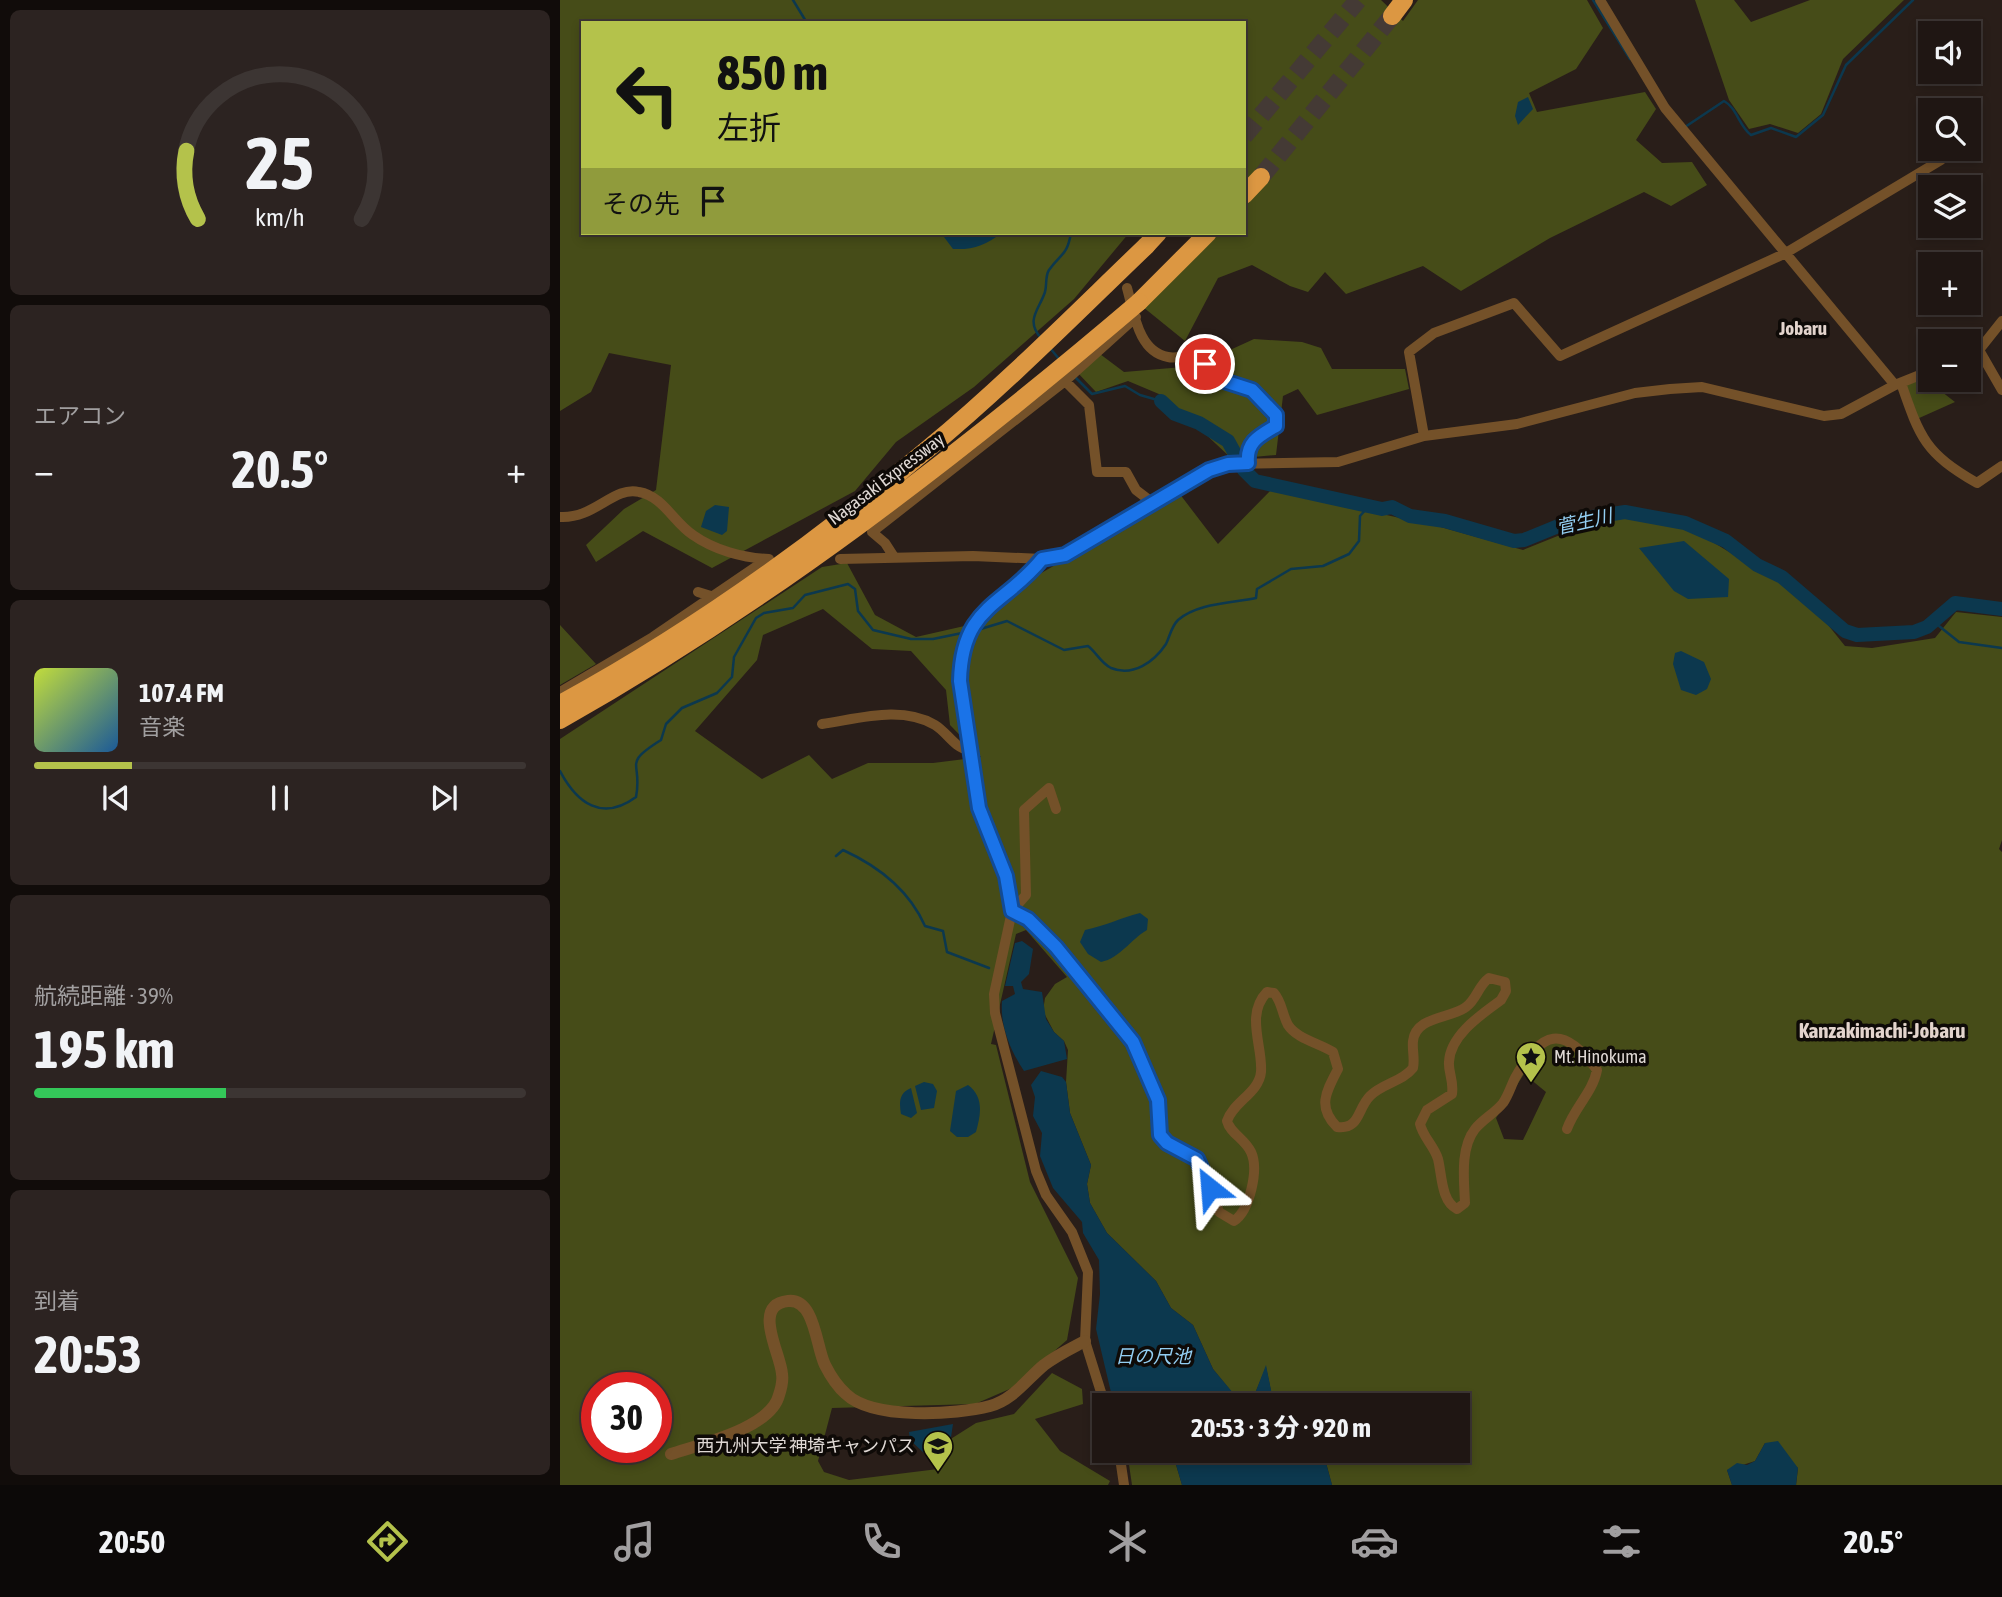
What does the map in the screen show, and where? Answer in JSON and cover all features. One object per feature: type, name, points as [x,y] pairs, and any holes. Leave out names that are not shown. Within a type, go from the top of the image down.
[{"type":"highway","points":[[1392,16],[1404,0]]},
{"type":"highway","points":[[1246,193],[1261,177]]},
{"type":"highway","name":"Nagasaki Expressway","points":[[560,720],[700,636],[871,519],[1031,394],[1206,235]]},
{"type":"highway","name":"Nagasaki Expressway","points":[[560,704],[692,624],[853,510],[931,447],[1152,239]]},
{"type":"street","points":[[1600,0],[1665,108],[1784,254],[1898,384],[1919,436],[1948,467],[1977,483],[2002,466]]},
{"type":"street","points":[[1424,436],[1409,352],[1434,333],[1514,303],[1560,356],[1784,254],[1939,161]]},
{"type":"street","points":[[894,557],[885,543],[872,532],[1065,381],[1134,302]]},
{"type":"street","points":[[1134,302],[1141,336],[1158,354],[1168,357],[1196,357],[1218,379],[1257,394],[1276,415],[1276,426],[1251,443],[1247,451],[1248,463]]},
{"type":"street","points":[[1981,347],[2002,321]]},
{"type":"street","points":[[1981,353],[2002,390]]},
{"type":"street","points":[[840,559],[1042,559],[1065,555],[1209,470],[1228,464],[1338,461],[1424,436],[1517,424],[1635,393],[1670,388],[1702,387],[1824,416],[1841,414],[1918,375]]},
{"type":"street","points":[[1065,381],[1089,405],[1097,472],[1126,472],[1136,491],[1153,503]]},
{"type":"street","points":[[560,517],[584,515],[624,492],[644,492],[656,499],[692,535],[725,552],[770,559],[714,597],[560,692]]},
{"type":"street","points":[[1042,559],[1030,574],[985,609],[968,638],[960,660],[960,681],[979,808],[1006,876],[1012,911],[994,994],[995,1013],[1036,1171],[1046,1195],[1072,1232],[1088,1272],[1085,1341],[1101,1393]]},
{"type":"street","points":[[698,592],[714,597]]},
{"type":"street","points":[[822,724],[906,713],[936,725],[960,748],[969,750]]},
{"type":"street","points":[[1012,911],[1026,895],[1024,810],[1049,788],[1056,810]]},
{"type":"street","points":[[1012,911],[1028,919],[1056,947],[1133,1042],[1158,1100],[1160,1135],[1167,1143],[1197,1159],[1206,1173],[1219,1212],[1226,1218],[1234,1220],[1243,1212],[1253,1178],[1252,1153],[1227,1121],[1229,1113],[1257,1085],[1261,1075],[1255,1024],[1262,998],[1267,992],[1274,993],[1279,999],[1289,1027],[1298,1035],[1333,1052],[1338,1069],[1324,1096],[1324,1104],[1328,1119],[1337,1128],[1346,1129],[1355,1124],[1371,1095],[1392,1081],[1405,1077],[1413,1068],[1413,1040],[1424,1024],[1464,1009],[1489,978],[1505,982],[1506,991],[1502,1000],[1453,1045],[1448,1063],[1454,1079],[1452,1094],[1421,1116],[1422,1133],[1437,1155],[1446,1198],[1450,1205],[1457,1209],[1465,1203],[1467,1146],[1475,1129],[1503,1102],[1532,1052],[1546,1040],[1564,1039],[1580,1047],[1597,1070],[1595,1080],[1573,1111],[1567,1129]]},
{"type":"street","points":[[672,1454],[748,1426],[765,1416],[779,1398],[782,1373],[769,1326],[770,1315],[780,1303],[792,1300],[801,1304],[809,1315],[824,1364],[848,1396],[868,1407],[889,1411],[953,1411],[992,1406],[1009,1398],[1045,1364],[1085,1341]]},
{"type":"street","points":[[1121,1463],[1124,1485]]},
{"type":"green space","points":[[560,0],[1381,0],[1403,21],[1418,0],[1587,0],[1603,28],[1576,69],[1529,93],[1537,112],[1645,92],[1656,109],[1636,140],[1662,163],[1692,162],[1707,185],[1671,206],[1644,192],[1550,238],[1461,291],[1423,266],[1346,294],[1325,272],[1308,292],[1290,286],[1252,265],[1218,278],[1185,341],[1143,307],[1215,235],[1246,235],[1246,21],[581,21],[581,235],[1127,235],[1074,299],[974,387],[896,442],[855,491],[712,568],[643,531],[596,562],[586,545],[624,509],[656,490],[671,365],[609,353],[591,392],[560,411]]},
{"type":"green space","points":[[1695,0],[1734,0],[1751,22],[1810,0],[1904,0],[1843,59],[1821,114],[1798,133],[1770,124],[1749,129],[1729,100]]},
{"type":"green space","points":[[1254,339],[1302,342],[1321,348],[1332,369],[1405,369],[1409,389],[1317,415],[1298,389],[1283,396],[1276,455],[1232,459],[1166,397],[1128,381],[1096,392],[1077,372],[1100,354],[1124,372],[1195,366]]},
{"type":"green space","points":[[1918,380],[1918,392],[1942,392],[1955,402],[1917,419],[1906,385]]},
{"type":"green space","points":[[1271,490],[1437,526],[1523,550],[1580,527],[1622,518],[1693,530],[1808,600],[1845,646],[1872,648],[1935,638],[1956,612],[2002,617],[2002,840],[1999,849],[2002,852],[2002,1485],[1796,1485],[1798,1468],[1765,1443],[1755,1461],[1727,1470],[1732,1485],[1332,1485],[1326,1463],[1470,1463],[1470,1393],[1271,1393],[1266,1367],[1255,1393],[1232,1393],[1213,1369],[1193,1325],[1171,1308],[1156,1281],[1107,1233],[1090,1203],[1087,1184],[1091,1165],[1070,1113],[1066,1082],[1068,1050],[1043,1011],[1045,998],[1055,984],[1067,977],[1026,930],[1016,934],[991,1044],[996,1045],[1030,1182],[1078,1278],[1067,1340],[1012,1388],[975,1404],[832,1408],[818,1461],[824,1472],[849,1480],[938,1469],[927,1454],[976,1423],[1014,1414],[1052,1373],[1082,1389],[1083,1404],[1035,1419],[1060,1451],[1110,1481],[1108,1485],[560,1485],[560,739],[822,567],[847,563],[875,615],[916,637],[982,622],[1007,593],[1179,493],[1218,544]],"holes":[[[823,609],[872,649],[911,651],[946,690],[950,725],[981,757],[933,763],[868,763],[832,779],[809,755],[762,779],[695,731],[757,660],[763,635]],[[1524,1074],[1546,1092],[1523,1140],[1504,1139],[1496,1118]]]},
{"type":"green space","points":[[560,625],[596,664],[560,685]]},
{"type":"green space","points":[[1129,1463],[1176,1463],[1182,1485],[1132,1485]]},
{"type":"water","points":[[1528,97],[1533,109],[1518,125],[1515,116],[1518,102]]},
{"type":"water","points":[[942,235],[999,235],[979,246],[953,249]]},
{"type":"water","points":[[715,505],[729,507],[727,531],[722,535],[701,527],[706,511]]},
{"type":"water","points":[[1684,541],[1729,579],[1728,597],[1688,599],[1674,591],[1639,548]]},
{"type":"water","points":[[1681,651],[1704,662],[1711,679],[1707,689],[1696,695],[1681,690],[1673,664],[1675,653]]},
{"type":"water","points":[[1140,913],[1148,919],[1147,930],[1108,960],[1101,962],[1088,954],[1080,942],[1085,930]]},
{"type":"water","points":[[1022,941],[1033,949],[1029,974],[1021,982],[1023,989],[1042,992],[1046,1019],[1064,1041],[1067,1059],[1024,1071],[1007,1038],[1002,1010],[1002,1001],[1015,994],[1013,986],[1005,986],[1015,943]]},
{"type":"water","name":"日の尺池","points":[[1041,1071],[1062,1077],[1066,1082],[1070,1113],[1091,1165],[1087,1184],[1090,1203],[1107,1233],[1156,1281],[1171,1308],[1193,1325],[1213,1369],[1233,1393],[1111,1393],[1096,1329],[1100,1294],[1099,1260],[1083,1233],[1082,1222],[1053,1188],[1040,1156],[1042,1133],[1033,1116],[1035,1097],[1031,1085]]},
{"type":"water","points":[[924,1082],[933,1084],[937,1091],[934,1108],[921,1110],[915,1086]]},
{"type":"water","points":[[968,1085],[979,1100],[978,1125],[976,1132],[968,1137],[957,1137],[950,1131],[956,1091]]},
{"type":"water","points":[[911,1088],[917,1113],[911,1118],[901,1114],[900,1106],[902,1095]]},
{"type":"water","name":"日の尺池","points":[[1266,1365],[1272,1393],[1255,1393]]},
{"type":"water","points":[[953,1424],[950,1444],[925,1454],[910,1440],[909,1432]]},
{"type":"water","points":[[1778,1441],[1798,1468],[1796,1485],[1732,1485],[1727,1470],[1737,1463],[1747,1465],[1755,1461],[1765,1443]]},
{"type":"water","points":[[1176,1463],[1326,1463],[1332,1485],[1182,1485]]},
{"type":"waterway","points":[[793,0],[806,21]]},
{"type":"waterway","points":[[1593,0],[1630,59]]},
{"type":"waterway","points":[[1685,127],[1724,101],[1751,135],[1771,128],[1796,137],[1823,115],[1846,65],[1913,0]]},
{"type":"waterway","points":[[1041,338],[1034,326],[1035,315],[1045,292],[1048,272],[1065,250],[1070,235]]},
{"type":"waterway","points":[[1050,348],[1059,359]]},
{"type":"waterway","points":[[1075,377],[1092,394],[1125,386],[1140,395],[1161,401]]},
{"type":"waterway","name":"菅生川","points":[[1161,401],[1175,414],[1199,423],[1228,441],[1244,470],[1255,481],[1382,509],[1392,507],[1410,516],[1445,521],[1514,541],[1524,540],[1573,520],[1625,512],[1685,523],[1726,541],[1757,565],[1782,577],[1845,631],[1857,635],[1914,632],[1927,627],[1955,603],[2002,609]]},
{"type":"waterway","points":[[974,631],[1007,621],[1064,650],[1088,646],[1111,668],[1127,671],[1135,669],[1149,662],[1161,651],[1178,620],[1186,614],[1215,604],[1256,598],[1257,589],[1291,569],[1323,566],[1349,554],[1359,541],[1360,516],[1369,506]]},
{"type":"waterway","points":[[560,771],[574,792],[592,805],[612,808],[636,797],[637,760],[661,740],[666,724],[682,708],[717,693],[732,677],[734,657],[756,618],[764,613],[793,608],[805,595],[848,584],[855,589],[858,611],[873,630],[911,639],[933,639],[967,632]]},
{"type":"waterway","points":[[1934,622],[1959,642],[2002,648]]},
{"type":"waterway","points":[[836,856],[843,850],[891,880],[910,901],[925,926],[943,931],[947,952],[989,968]]},
{"type":"tunnel","points":[[1246,134],[1358,0]]},
{"type":"tunnel","points":[[1261,177],[1392,16]]},
{"type":"place","name":"Mt. Hinokuma","points":[[1531,1084]]},
{"type":"place","name":"西九州大学 神埼キャンパス","points":[[938,1473]]},
{"type":"district","name":"Jobaru","points":[[1803,328]]},
{"type":"district","name":"Kanzakimachi-Jobaru","points":[[1882,1031]]},
{"type":"route","points":[[1205,364],[1210,373],[1218,379],[1252,390],[1276,415],[1276,426],[1251,443],[1247,451],[1248,463],[1228,464],[1209,470],[1065,555],[1042,559],[1030,574],[985,609],[968,638],[960,660],[960,681],[975,792],[984,824],[1006,876],[1012,911],[1028,919],[1056,947],[1133,1042],[1158,1100],[1160,1135],[1167,1143],[1197,1159],[1206,1173],[1210,1188]]}]
